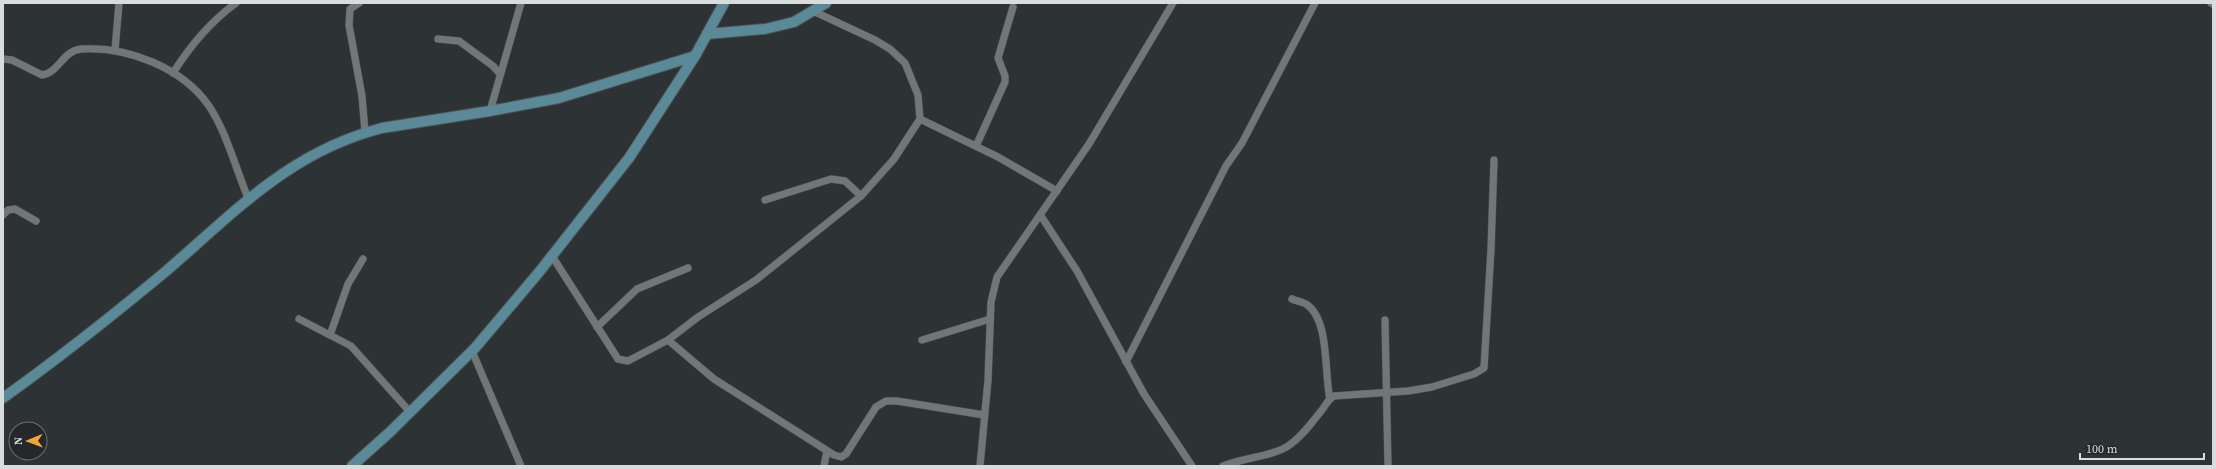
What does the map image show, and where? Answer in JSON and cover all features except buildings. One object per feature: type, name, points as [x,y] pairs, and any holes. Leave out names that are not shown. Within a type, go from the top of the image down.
[{"type":"street","points":[[115,50],[119,3]]},
{"type":"street","points":[[173,73],[189,48],[223,13],[236,3]]},
{"type":"street","points":[[359,3],[350,9],[349,25],[362,96],[365,132]]},
{"type":"street","points":[[490,111],[521,3]]},
{"type":"street","points":[[707,34],[764,29],[794,22],[826,3]]},
{"type":"street","points":[[980,466],[991,302],[997,277],[1010,255],[1041,216],[1089,144],[1173,3]]},
{"type":"street","points":[[1126,362],[1226,166],[1242,143],[1315,3]]},
{"type":"street","points":[[352,466],[472,351],[552,256],[629,158],[695,56],[722,4]]},
{"type":"street","points":[[976,146],[1005,82],[1005,76],[998,58],[1013,7]]},
{"type":"street","points":[[552,256],[618,359],[628,361],[668,340],[698,317],[756,280],[860,196],[894,159],[920,119],[918,95],[905,63],[890,49],[875,40],[813,11]]},
{"type":"street","points":[[438,39],[459,41],[493,66],[500,74]]},
{"type":"street","points":[[3,59],[12,60],[42,75],[53,71],[65,56],[79,49],[115,50],[142,59],[173,73],[187,84],[208,106],[222,134],[248,198]]},
{"type":"street","points":[[3,398],[106,321],[248,198],[285,170],[317,152],[365,132],[559,98],[695,56]]},
{"type":"street","points":[[920,119],[976,146],[1057,191]]},
{"type":"street","points":[[1223,466],[1238,460],[1276,453],[1288,446],[1316,418],[1330,399],[1338,395],[1386,391],[1408,391],[1432,387],[1474,374],[1484,368],[1491,249],[1494,160]]},
{"type":"street","points":[[765,200],[831,180],[845,181],[860,196]]},
{"type":"street","points":[[3,215],[8,210],[15,209],[36,221]]},
{"type":"street","points":[[1041,216],[1077,271],[1144,394],[1192,466]]},
{"type":"street","points":[[330,336],[348,284],[363,259]]},
{"type":"street","points":[[597,327],[637,289],[688,268]]},
{"type":"street","points":[[1292,299],[1307,304],[1319,320],[1322,330],[1326,385],[1330,399]]},
{"type":"street","points":[[299,319],[351,346],[410,412]]},
{"type":"street","points":[[922,340],[990,319]]},
{"type":"street","points":[[1385,320],[1388,466]]},
{"type":"street","points":[[668,340],[714,380],[827,451],[841,456],[846,454],[876,407],[886,401],[897,401],[984,415]]},
{"type":"street","points":[[472,351],[521,466]]},
{"type":"street","points":[[824,466],[827,451]]}]
